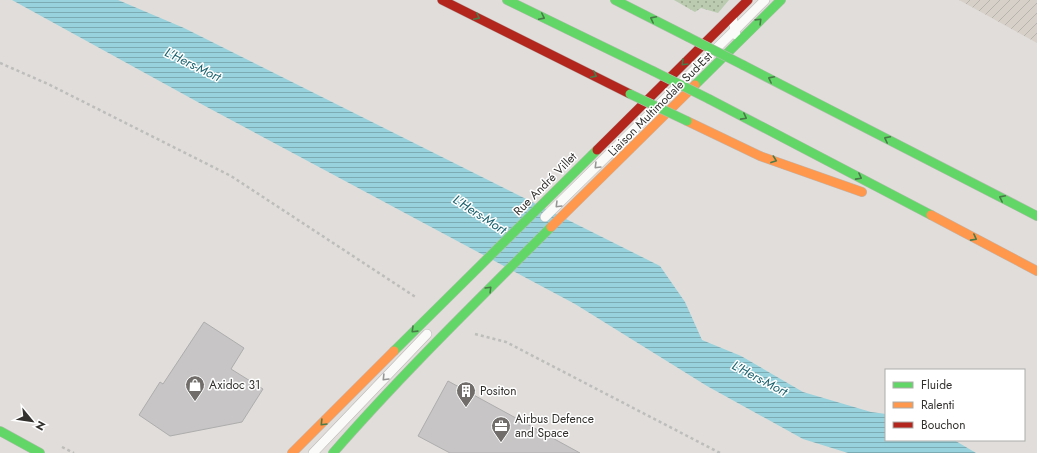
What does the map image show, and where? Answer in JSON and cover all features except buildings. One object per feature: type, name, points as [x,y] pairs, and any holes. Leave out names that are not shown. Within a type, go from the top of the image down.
[{"type":"main road","points":[[442,0],[630,94],[760,156],[937,218]]},
{"type":"main road","points":[[507,0],[709,99],[1037,272]]},
{"type":"main road","points":[[616,0],[1037,216]]},
{"type":"main road","name":"Rue André Villet","points":[[292,453],[442,302],[748,0]]},
{"type":"main road","points":[[333,453],[373,407],[461,316],[781,0]]},
{"type":"main road","points":[[0,431],[40,453]]},
{"type":"lane","name":"Liaison Multimodale Sud-Est","points":[[586,177],[765,0]]},
{"type":"lane","points":[[732,16],[737,42]]},
{"type":"lane","name":"Rue André Villet","points":[[541,221],[586,177]]},
{"type":"lane","points":[[313,453],[432,329]]},
{"type":"path","points":[[0,63],[48,84],[231,176],[422,302]]},
{"type":"path","points":[[474,334],[506,342],[720,453]]},
{"type":"shaded area","points":[[959,0],[1037,0],[1037,43]]},
{"type":"green space","points":[[674,0],[729,0],[718,13],[701,8],[695,12]]},
{"type":"water","name":"L'Hers-Mort","points":[[12,0],[118,0],[184,28],[660,266],[685,302],[702,340],[741,356],[803,392],[871,412],[885,414],[885,441],[956,441],[976,453],[848,453],[803,439],[707,386],[575,304],[205,106]]},
{"type":"traffic: fast","points":[[507,0],[653,71]]},
{"type":"traffic: fast","points":[[615,0],[688,37]]},
{"type":"traffic: fast","points":[[695,85],[781,0]]},
{"type":"traffic: fast","points":[[688,37],[743,65]]},
{"type":"traffic: fast","points":[[743,65],[1037,216]]},
{"type":"traffic: fast","points":[[653,71],[709,99]]},
{"type":"traffic: fast","points":[[630,94],[687,121]]},
{"type":"traffic: fast","points":[[709,99],[931,215]]},
{"type":"traffic: fast","points":[[394,351],[597,150]]},
{"type":"traffic: fast","points":[[333,453],[413,366],[551,227]]},
{"type":"traffic: fast","points":[[0,431],[40,453]]},
{"type":"traffic: slow","points":[[551,227],[695,85]]},
{"type":"traffic: slow","points":[[687,121],[760,156],[862,192]]},
{"type":"traffic: slow","points":[[931,215],[1037,271]]},
{"type":"traffic: slow","points":[[292,453],[394,351]]},
{"type":"traffic: jam","points":[[442,0],[630,94]]},
{"type":"traffic: jam","points":[[597,150],[748,0]]},
{"type":"place","name":"Axidoc 31","points":[[195,402]]},
{"type":"place","name":"Positon","points":[[466,408]]},
{"type":"place","name":"Airbus Defence and Space","points":[[501,443]]}]
